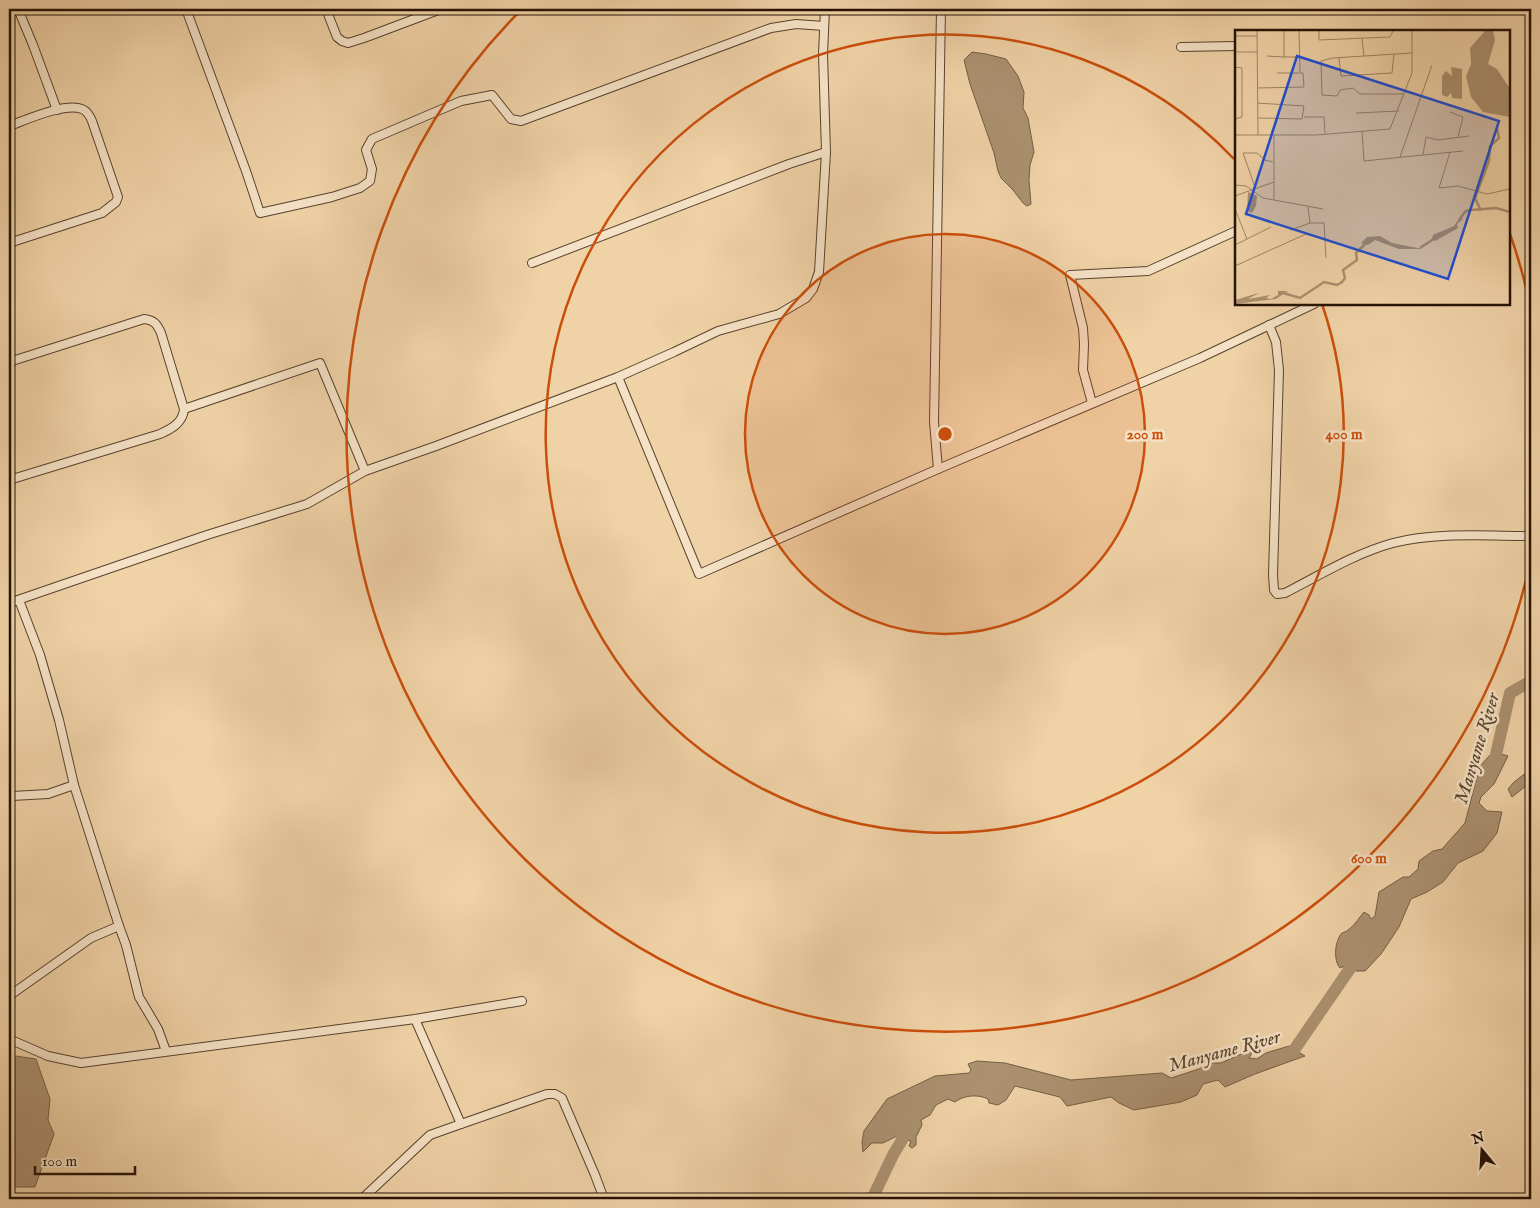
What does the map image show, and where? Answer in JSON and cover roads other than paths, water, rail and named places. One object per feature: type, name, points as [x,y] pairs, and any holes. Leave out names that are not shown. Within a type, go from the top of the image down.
[{"type":"street","points":[[18,9],[57,110]]},
{"type":"street","points":[[186,9],[260,213],[332,197],[360,188],[370,181],[372,169],[366,150],[372,139],[461,101],[492,95],[511,119],[521,121],[771,28],[796,24],[824,26]]},
{"type":"street","points":[[326,9],[337,37],[348,43],[441,9]]},
{"type":"street","points":[[9,603],[207,535],[307,504],[365,471],[618,377],[718,331],[779,314],[806,298],[813,289],[819,272],[826,152],[825,9]]},
{"type":"street","points":[[938,469],[934,422],[941,9]]},
{"type":"street","points":[[1181,47],[1235,46]]},
{"type":"street","points":[[9,126],[57,110],[72,107],[85,110],[90,116],[118,197],[116,202],[102,213],[9,243]]},
{"type":"street","points":[[532,263],[789,164],[826,152]]},
{"type":"street","points":[[1092,403],[1083,370],[1083,328],[1070,275],[1148,271],[1235,232]]},
{"type":"street","points":[[618,377],[699,574],[938,469],[1200,358],[1312,305]]},
{"type":"street","points":[[9,362],[144,318],[156,323],[161,332],[184,409],[181,420],[171,429],[160,434],[9,480]]},
{"type":"street","points":[[1269,325],[1276,342],[1279,370],[1274,575],[1274,590],[1277,594],[1285,593],[1368,552],[1393,543],[1436,537],[1531,536]]},
{"type":"street","points":[[184,409],[320,364],[365,471]]},
{"type":"street","points":[[19,600],[40,655],[59,720],[74,785],[126,945],[139,997],[158,1029],[166,1051]]},
{"type":"street","points":[[9,794],[12,796],[48,794],[74,785]]},
{"type":"street","points":[[9,996],[91,938],[119,926]]},
{"type":"street","points":[[9,1039],[48,1056],[81,1063],[415,1020],[522,1001]]},
{"type":"street","points":[[415,1020],[461,1124]]},
{"type":"street","points":[[362,1199],[430,1135],[547,1094],[559,1095],[565,1102],[604,1199]]},
{"type":"waterway","name":"Manyame River","points":[[1490,768],[1495,759],[1510,693],[1531,681]]},
{"type":"waterway","name":"Manyame River","points":[[1280,1057],[1292,1053],[1360,954]]},
{"type":"waterway","name":"Manyame River","points":[[872,1199],[902,1140],[900,1125]]}]
